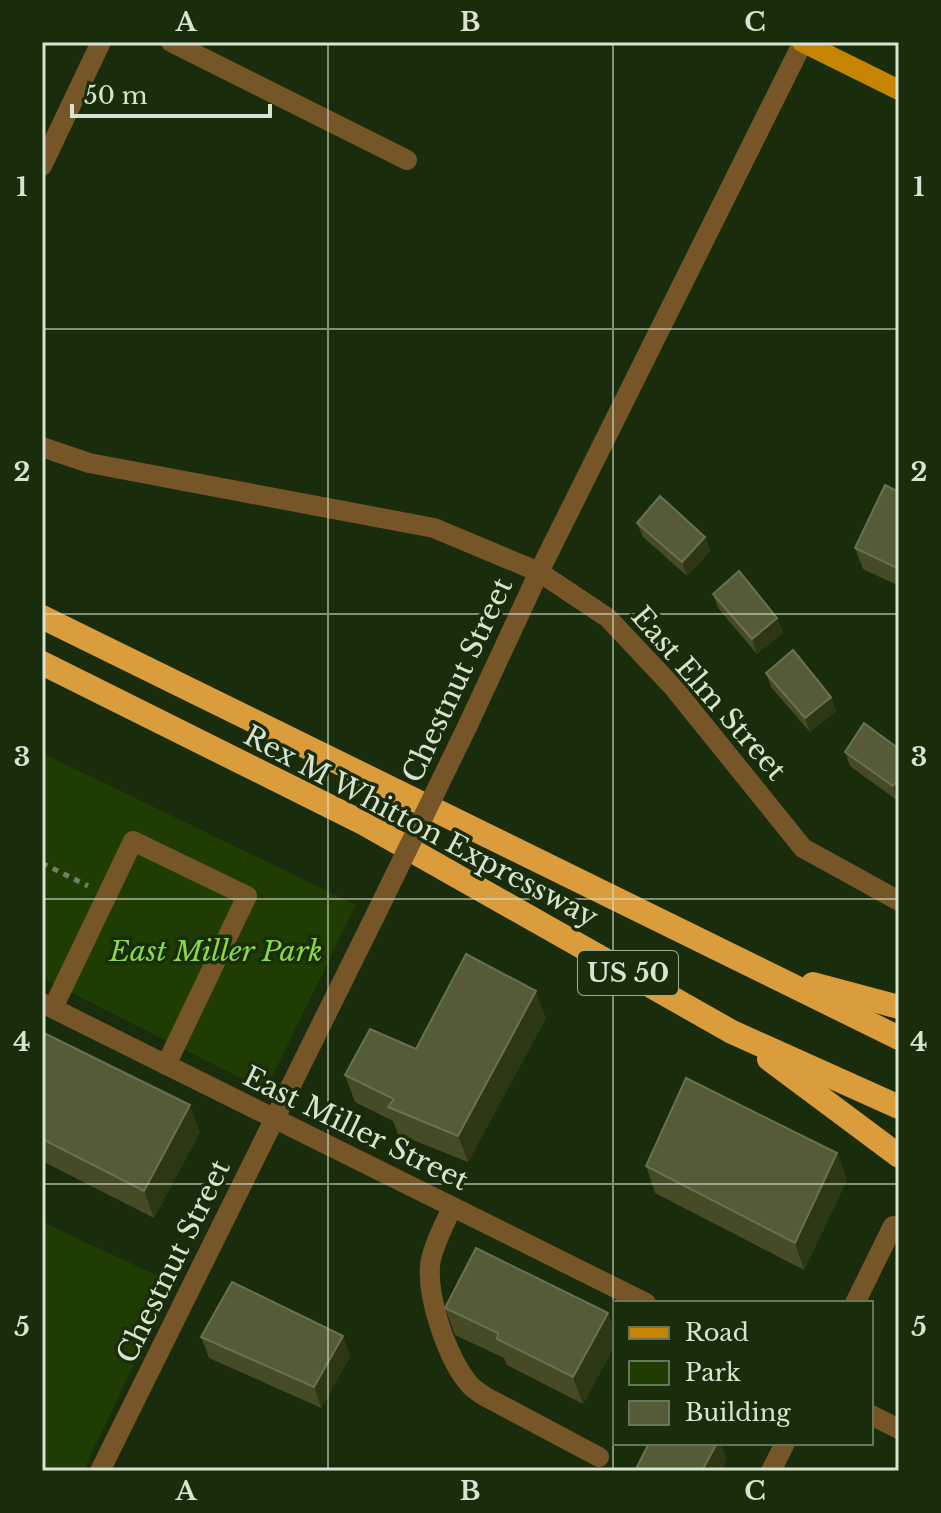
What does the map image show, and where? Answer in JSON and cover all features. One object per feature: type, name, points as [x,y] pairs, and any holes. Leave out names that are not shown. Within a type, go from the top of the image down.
[{"type":"highway","name":"Rex M Whitton Expressway","points":[[42,617],[899,1038]]},
{"type":"highway","name":"Rex M Whitton Expressway","points":[[42,663],[365,824],[732,1032],[899,1107]]},
{"type":"highway","points":[[757,969],[899,1007]]},
{"type":"highway","points":[[732,1032],[899,1156]]},
{"type":"main road","points":[[803,42],[899,90]]},
{"type":"street","points":[[42,166],[101,42]]},
{"type":"street","points":[[171,42],[407,160]]},
{"type":"street","name":"Chestnut Street","points":[[100,1471],[375,916],[539,572],[803,42]]},
{"type":"street","name":"East Elm Street","points":[[42,447],[89,463],[434,528],[539,572],[608,618],[673,687],[803,848],[899,901]]},
{"type":"street","points":[[47,1006],[133,841],[247,896],[166,1065]]},
{"type":"street","name":"East Miller Street","points":[[47,1006],[642,1301]]},
{"type":"street","points":[[452,1207],[431,1261],[431,1277],[435,1307],[456,1365],[471,1387],[486,1397],[599,1457]]},
{"type":"street","points":[[856,1301],[893,1226]]},
{"type":"street","points":[[873,1416],[899,1429]]},
{"type":"street","points":[[771,1471],[784,1445]]},
{"type":"path","points":[[42,863],[107,895]]},
{"type":"green space","name":"East Miller Park","points":[[42,753],[356,905],[270,1081],[253,1084],[42,978]]},
{"type":"green space","points":[[42,1222],[173,1283],[83,1471],[42,1471]]},
{"type":"building","points":[[885,485],[899,492],[899,569],[855,548]]},
{"type":"building","points":[[660,496],[705,537],[682,562],[637,523]]},
{"type":"building","points":[[739,571],[777,618],[752,639],[713,594]]},
{"type":"building","points":[[793,650],[831,697],[805,718],[766,673]]},
{"type":"building","points":[[864,723],[899,749],[899,779],[893,786],[845,752]]},
{"type":"building","points":[[466,954],[536,991],[458,1136],[388,1107],[394,1099],[345,1075],[370,1029],[416,1049]]},
{"type":"building","points":[[42,1032],[190,1105],[144,1191],[42,1139]]},
{"type":"building","points":[[686,1078],[837,1153],[795,1243],[646,1166]]},
{"type":"building","points":[[476,1248],[608,1313],[573,1377],[497,1339],[498,1333],[445,1308]]},
{"type":"building","points":[[232,1282],[343,1336],[314,1387],[201,1337]]},
{"type":"building","points":[[648,1445],[716,1445],[702,1471],[635,1471]]}]
